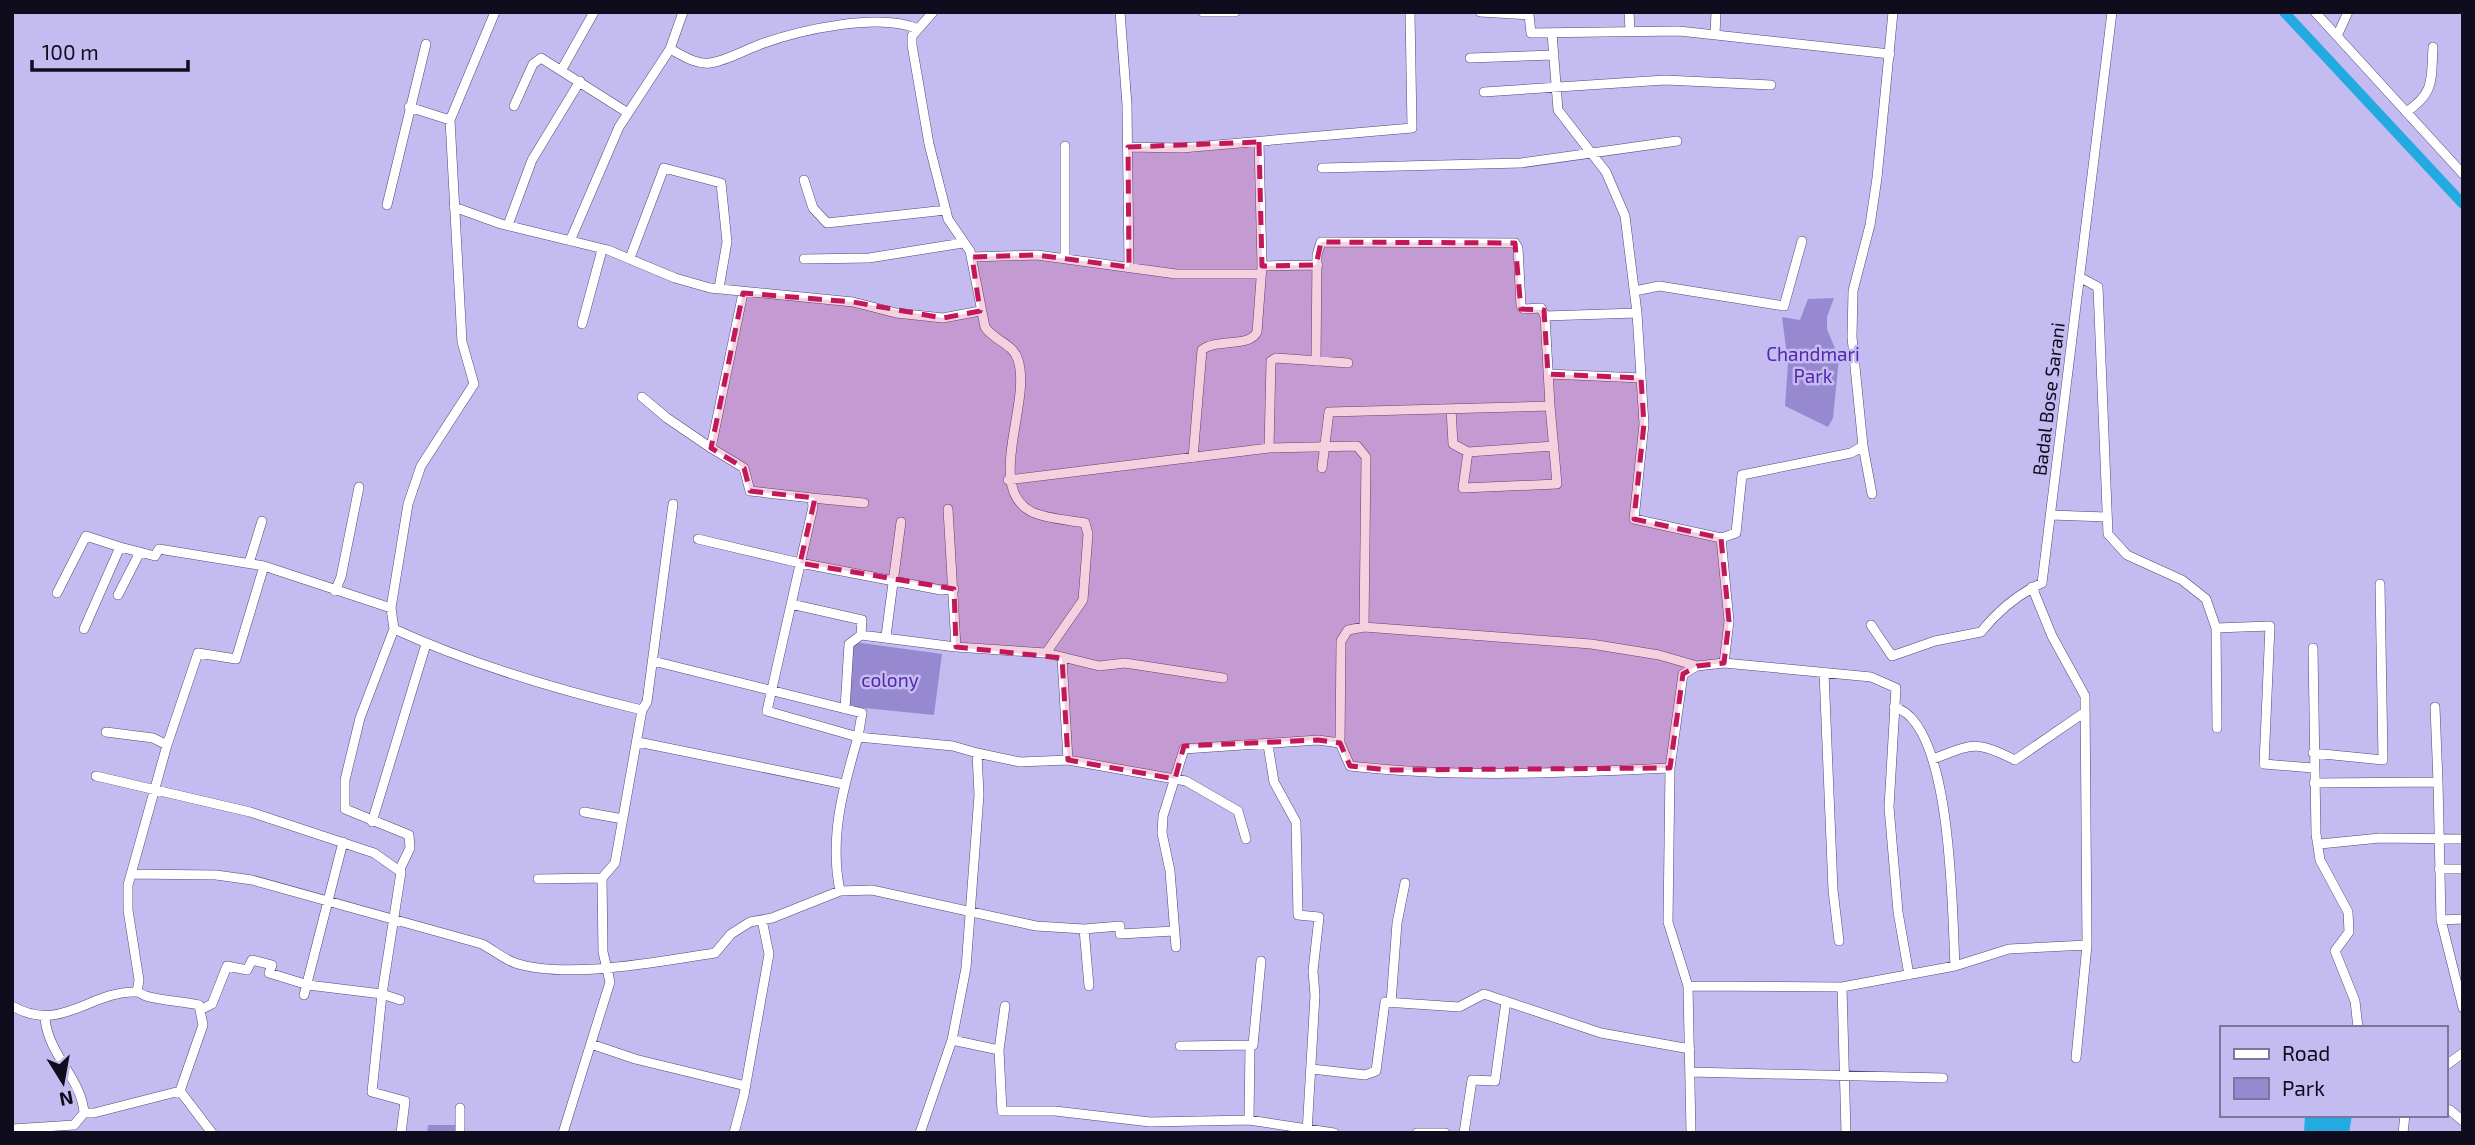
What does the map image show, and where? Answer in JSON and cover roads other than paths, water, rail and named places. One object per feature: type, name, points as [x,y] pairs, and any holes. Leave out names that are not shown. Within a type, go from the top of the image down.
[{"type":"street","points":[[401,1133],[405,1101],[372,1091],[392,919],[399,871],[410,848],[409,835],[345,809],[345,780],[360,718],[394,629],[391,608],[408,504],[422,466],[474,384],[462,342],[450,120],[495,12]]},
{"type":"street","points":[[562,69],[594,12]]},
{"type":"street","points":[[570,241],[619,127],[670,49],[683,12]]},
{"type":"street","points":[[933,12],[912,36],[912,45],[946,210],[951,226],[972,257],[980,310],[988,332],[1010,347],[1020,366],[1019,413],[1008,480],[1020,502],[1033,512],[1085,523],[1088,534],[1083,600],[1046,653]]},
{"type":"street","points":[[1120,12],[1128,147],[1129,267]]},
{"type":"street","points":[[1203,12],[1235,12]]},
{"type":"street","points":[[1128,147],[1182,148],[1412,128],[1410,12]]},
{"type":"street","points":[[1479,12],[1529,13],[1531,33],[1630,30],[1715,35],[1890,54]]},
{"type":"street","points":[[1629,12],[1630,30]]},
{"type":"street","points":[[1715,35],[1716,12]]},
{"type":"street","points":[[1872,494],[1863,446],[1852,337],[1853,291],[1870,225],[1893,12]]},
{"type":"street","name":"Badal Bose Sarani","points":[[1871,625],[1892,656],[1935,641],[1980,632],[1996,613],[2032,587],[2042,583],[2112,12]]},
{"type":"street","points":[[2315,12],[2406,112],[2459,163],[2463,174]]},
{"type":"street","points":[[2337,36],[2348,12]]},
{"type":"street","points":[[670,49],[692,61],[709,63],[790,34],[832,26],[903,22],[918,29]]},
{"type":"street","points":[[1552,33],[1558,110],[1606,172],[1625,216],[1637,313],[1644,424],[1634,519],[1721,538],[1736,533],[1742,475],[1851,453],[1863,446]]},
{"type":"street","points":[[387,205],[426,44]]},
{"type":"street","points":[[2406,112],[2424,100],[2431,86],[2433,47]]},
{"type":"street","points":[[1470,58],[1554,55]]},
{"type":"street","points":[[514,106],[533,64],[541,58],[628,113]]},
{"type":"street","points":[[1484,92],[1665,80],[1771,85]]},
{"type":"street","points":[[508,225],[532,160],[579,81]]},
{"type":"street","points":[[409,107],[450,120]]},
{"type":"street","points":[[1322,168],[1521,163],[1677,141]]},
{"type":"street","points":[[1193,458],[1200,355],[1206,347],[1217,342],[1255,338],[1262,270],[1259,142]]},
{"type":"street","points":[[1065,146],[1065,258]]},
{"type":"street","points":[[630,258],[664,168],[722,183],[727,242],[719,288]]},
{"type":"street","points":[[804,180],[813,208],[827,223],[946,210]]},
{"type":"street","points":[[454,207],[508,225],[630,258],[675,278],[743,293],[853,302],[896,313],[943,318],[980,310]]},
{"type":"street","points":[[1634,291],[1659,286],[1784,306],[1802,241]]},
{"type":"street","points":[[1316,361],[1321,242],[1511,242],[1518,248],[1521,306],[1524,309],[1541,308],[1545,316],[1557,484],[1463,488],[1468,452]]},
{"type":"street","points":[[804,259],[869,258],[963,243]]},
{"type":"street","points":[[582,324],[602,250]]},
{"type":"street","points":[[972,257],[1037,255],[1065,258],[1074,263],[1176,274],[1318,265]]},
{"type":"street","points":[[2081,278],[2098,287],[2108,534],[2127,555],[2182,580],[2206,599],[2216,628],[2217,728]]},
{"type":"street","points":[[711,448],[743,293]]},
{"type":"street","points":[[1545,316],[1637,313]]},
{"type":"street","points":[[1269,448],[1271,361],[1276,358],[1348,363]]},
{"type":"street","points":[[1548,374],[1640,378]]},
{"type":"street","points":[[642,397],[667,418],[744,468],[750,491],[864,503]]},
{"type":"street","points":[[1322,468],[1329,412],[1550,406]]},
{"type":"street","points":[[1451,409],[1453,444],[1468,452],[1554,446]]},
{"type":"street","points":[[1008,480],[1269,448],[1357,446],[1366,457],[1364,627]]},
{"type":"street","points":[[335,591],[341,577],[359,486]]},
{"type":"street","points":[[812,498],[813,507],[767,711],[858,737],[953,747],[1020,762],[1068,760],[1186,781],[1238,811],[1246,839]]},
{"type":"street","points":[[563,1133],[610,982],[601,931],[602,878],[615,863],[642,710],[647,702],[673,504]]},
{"type":"street","points":[[948,509],[956,647]]},
{"type":"street","points":[[2051,515],[2106,517]]},
{"type":"street","points":[[248,564],[262,521]]},
{"type":"street","points":[[886,636],[901,522]]},
{"type":"street","points":[[57,593],[86,536],[155,556],[159,549],[264,566],[391,608]]},
{"type":"street","points":[[1721,538],[1729,621],[1724,663]]},
{"type":"street","points":[[698,539],[892,581],[941,590],[954,589]]},
{"type":"street","points":[[84,629],[120,547]]},
{"type":"street","points":[[118,595],[140,552]]},
{"type":"street","points":[[137,992],[139,980],[128,911],[131,874],[167,745],[198,653],[236,659],[264,566]]},
{"type":"street","points":[[2313,753],[2383,760],[2380,584]]},
{"type":"street","points":[[2032,587],[2052,636],[2085,696],[2087,945],[2076,1058]]},
{"type":"street","points":[[791,604],[862,620],[861,635]]},
{"type":"street","points":[[2216,628],[2270,626],[2264,764],[2313,768]]},
{"type":"street","points":[[1670,768],[1569,773],[1389,770],[1350,766],[1340,743],[1341,641],[1348,630],[1364,627],[1591,644],[1659,655],[1697,666],[1724,663],[1871,677],[1896,688],[1889,807],[1898,912],[1909,975]]},
{"type":"street","points":[[394,629],[426,644],[569,693],[642,710]]},
{"type":"street","points":[[845,709],[849,644],[861,635],[886,636],[956,647],[1046,653],[1099,666],[1125,663],[1223,678]]},
{"type":"street","points":[[372,822],[426,644]]},
{"type":"street","points":[[2313,648],[2316,834],[2320,844],[2320,860],[2348,912],[2349,932],[2335,951],[2355,1001],[2358,1026]]},
{"type":"street","points":[[1062,658],[1068,721],[1068,760]]},
{"type":"street","points":[[653,661],[862,713],[844,784],[835,836],[835,865],[840,891]]},
{"type":"street","points":[[1691,1133],[1688,986],[1668,922],[1670,768],[1683,674],[1697,666]]},
{"type":"street","points":[[1824,673],[1833,890],[1839,941]]},
{"type":"street","points":[[1894,707],[1906,710],[1921,728],[1933,759],[1946,823],[1955,966]]},
{"type":"street","points":[[2435,707],[2441,919],[2463,1008]]},
{"type":"street","points":[[1933,759],[1972,744],[1989,747],[2015,760],[2085,712]]},
{"type":"street","points":[[106,732],[153,738],[167,745]]},
{"type":"street","points":[[1176,947],[1170,871],[1162,833],[1163,816],[1184,749],[1190,746],[1268,745],[1318,740],[1340,743]]},
{"type":"street","points":[[638,742],[844,784]]},
{"type":"street","points":[[1268,745],[1274,782],[1296,822],[1298,915],[1320,917],[1312,971],[1315,995],[1307,1131]]},
{"type":"street","points":[[920,1133],[952,1040],[966,968],[979,795],[977,753]]},
{"type":"street","points":[[96,776],[157,788],[250,812],[374,853],[399,871]]},
{"type":"street","points":[[2314,783],[2438,782]]},
{"type":"street","points":[[584,812],[623,819]]},
{"type":"street","points":[[2320,844],[2380,838],[2463,839]]},
{"type":"street","points":[[304,995],[344,842]]},
{"type":"street","points":[[2439,869],[2463,869]]},
{"type":"street","points":[[131,874],[216,875],[252,880],[482,944],[513,962],[531,967],[608,968],[715,953],[731,934],[750,922],[840,891],[872,890],[1036,926],[1084,929],[1120,926],[1120,934],[1174,930]]},
{"type":"street","points":[[538,878],[602,878]]},
{"type":"street","points":[[1391,1003],[1397,923],[1405,883]]},
{"type":"street","points":[[2441,919],[2463,919]]},
{"type":"street","points":[[734,1133],[746,1086],[769,954],[762,920]]},
{"type":"street","points":[[1084,929],[1089,986]]},
{"type":"street","points":[[1688,986],[1842,987],[1955,966],[2009,949],[2087,945]]},
{"type":"street","points":[[200,1010],[212,1004],[227,966],[247,970],[252,960],[272,965],[269,973],[308,985],[382,994],[400,1000]]},
{"type":"street","points":[[1249,1120],[1250,1045],[1255,1037],[1261,961]]},
{"type":"street","points":[[1842,987],[1846,1133]]},
{"type":"street","points":[[12,1006],[45,1018],[74,1010],[96,1000],[137,992],[199,1005],[203,1025],[180,1091]]},
{"type":"street","points":[[1312,1069],[1373,1074],[1376,1071],[1385,1002],[1458,1007],[1484,993],[1601,1033],[1690,1049]]},
{"type":"street","points":[[1464,1133],[1472,1080],[1495,1081],[1506,1001]]},
{"type":"street","points":[[1005,1006],[999,1050],[1002,1111],[1055,1111],[1150,1122],[1249,1120],[1307,1131],[1334,1133]]},
{"type":"street","points":[[12,1129],[74,1125],[84,1113],[83,1093],[58,1059],[45,1018]]},
{"type":"street","points":[[952,1040],[999,1050]]},
{"type":"street","points":[[592,1044],[635,1059],[746,1086]]},
{"type":"street","points":[[1180,1046],[1250,1045]]},
{"type":"street","points":[[2447,1065],[2463,1053]]},
{"type":"street","points":[[1690,1072],[1943,1078]]},
{"type":"street","points":[[84,1113],[94,1113],[180,1091]]},
{"type":"street","points":[[180,1091],[212,1133]]},
{"type":"street","points":[[460,1108],[460,1133]]},
{"type":"street","points":[[2447,1110],[2463,1121]]},
{"type":"street","points":[[1148,1133],[1150,1122]]},
{"type":"street","points":[[1417,1133],[1445,1133]]},
{"type":"water","points":[[2305,1117],[2352,1117],[2349,1133],[2304,1133]]},
{"type":"waterway","points":[[2284,12],[2463,204]]},
{"type":"park label","name":"Chandmari Park","points":[[1813,364]]},
{"type":"park label","name":"colony","points":[[890,679]]}]
